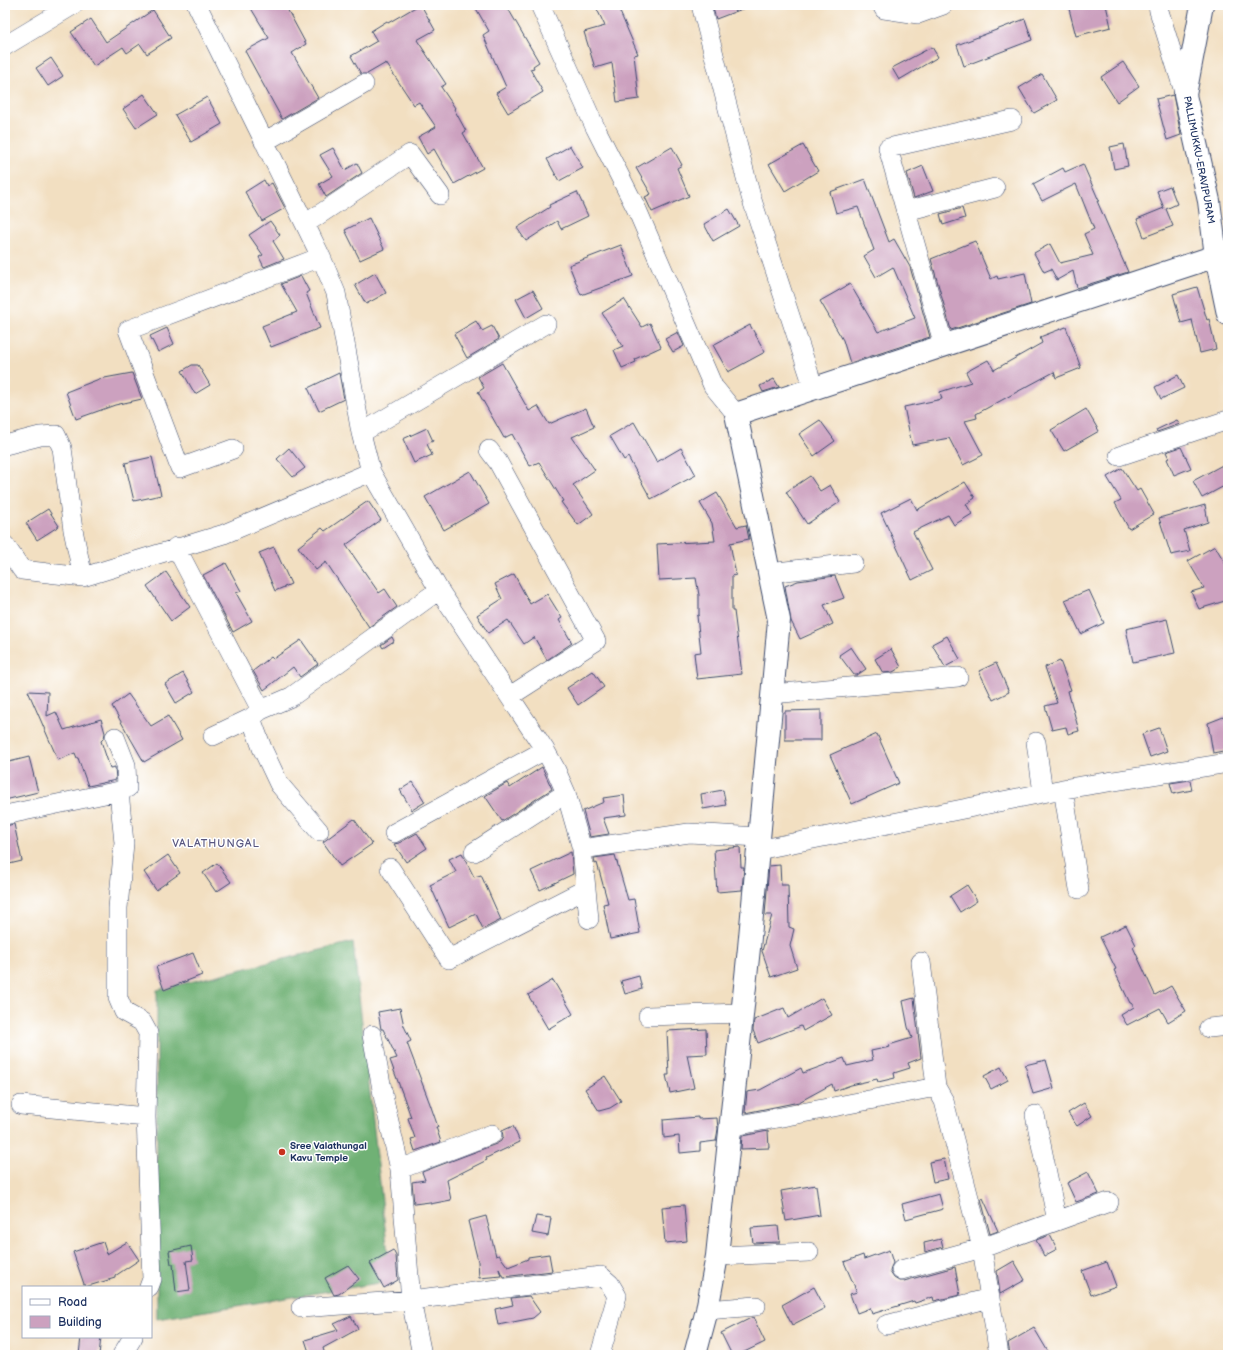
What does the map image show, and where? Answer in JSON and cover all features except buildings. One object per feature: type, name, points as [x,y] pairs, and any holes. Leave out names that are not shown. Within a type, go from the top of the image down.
[{"type":"street","points":[[5,46],[73,5]]},
{"type":"street","points":[[197,5],[321,257],[336,294],[361,433],[371,472],[439,590],[545,750],[566,793],[582,849],[589,919]]},
{"type":"street","points":[[540,5],[595,126],[638,212],[714,386],[736,414],[779,620],[742,1013],[717,1256],[707,1310],[695,1355]]},
{"type":"street","points":[[701,5],[752,197],[814,389]]},
{"type":"street","points":[[882,5],[884,9],[918,14],[943,5]]},
{"type":"street","points":[[1158,5],[1185,95]]},
{"type":"street","name":"PALLIMUKKU-ERAVIPURAM","points":[[1202,5],[1185,95],[1222,254],[1228,314]]},
{"type":"street","points":[[264,142],[364,84]]},
{"type":"street","points":[[944,346],[888,148],[1012,120]]},
{"type":"street","points":[[305,224],[410,154],[440,195]]},
{"type":"street","points":[[906,211],[995,188]]},
{"type":"street","points":[[736,414],[1222,254]]},
{"type":"street","points":[[233,449],[180,468],[128,330],[321,257]]},
{"type":"street","points":[[361,433],[546,324]]},
{"type":"street","points":[[1119,456],[1228,420]]},
{"type":"street","points":[[5,445],[40,436],[56,435],[62,448],[73,530],[83,577]]},
{"type":"street","points":[[489,450],[498,462],[596,641],[510,696]]},
{"type":"street","points":[[5,545],[22,570],[83,577],[176,547],[224,534],[371,472]]},
{"type":"street","points":[[176,547],[256,714],[262,748],[279,784],[319,831]]},
{"type":"street","points":[[769,573],[853,563]]},
{"type":"street","points":[[213,736],[291,696],[439,590]]},
{"type":"street","points":[[772,694],[958,677]]},
{"type":"street","points":[[5,815],[128,788],[126,765],[115,737]]},
{"type":"street","points":[[1036,742],[1043,793]]},
{"type":"street","points":[[394,833],[545,750]]},
{"type":"street","points":[[582,849],[689,833],[758,844],[1043,793],[1228,763]]},
{"type":"street","points":[[1063,790],[1079,889]]},
{"type":"street","points":[[119,791],[124,843],[118,908],[118,998],[124,1012],[142,1022],[148,1032],[146,1117],[152,1279],[149,1286]]},
{"type":"street","points":[[474,852],[566,793]]},
{"type":"street","points":[[390,868],[449,959],[586,889]]},
{"type":"street","points":[[921,962],[936,1087],[944,1102],[982,1248],[999,1355]]},
{"type":"street","points":[[648,1016],[742,1013]]},
{"type":"street","points":[[1209,1028],[1228,1026]]},
{"type":"street","points":[[372,1035],[400,1169],[411,1300],[422,1355]]},
{"type":"street","points":[[730,1127],[936,1087]]},
{"type":"street","points":[[21,1105],[146,1117]]},
{"type":"street","points":[[1035,1115],[1057,1221]]},
{"type":"street","points":[[400,1169],[492,1134]]},
{"type":"street","points":[[901,1270],[982,1248],[1109,1202]]},
{"type":"street","points":[[717,1256],[809,1252]]},
{"type":"street","points":[[301,1308],[411,1300],[601,1276],[610,1284],[617,1296],[600,1355]]},
{"type":"street","points":[[886,1325],[990,1298]]},
{"type":"street","points":[[707,1310],[756,1306]]},
{"type":"street","points":[[122,1355],[132,1338]]},
{"type":"green space","points":[[353,942],[391,1281],[157,1319],[157,990]]},
{"type":"place","name":"Sree Valathungal Kavu Temple","points":[[282,1152]]},
{"type":"district","name":"VALATHUNGAL","points":[[216,843]]}]
